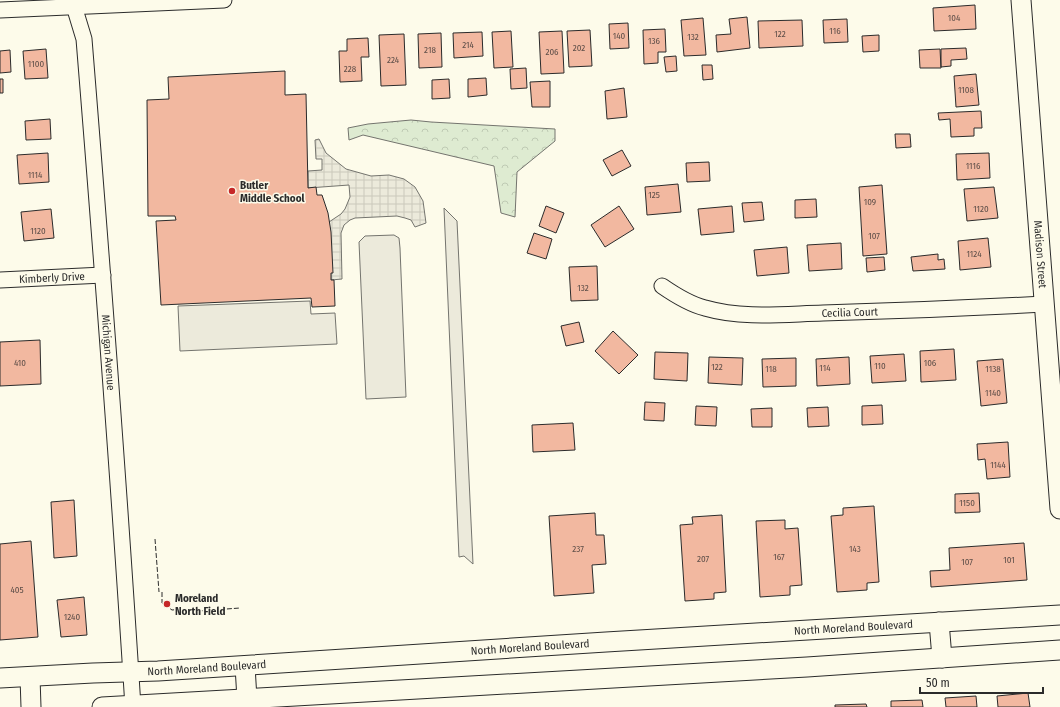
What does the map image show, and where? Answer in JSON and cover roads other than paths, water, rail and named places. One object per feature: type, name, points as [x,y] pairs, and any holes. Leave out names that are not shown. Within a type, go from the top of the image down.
[{"type":"street","points":[[0,10],[74,3],[224,0]]},
{"type":"street","name":"Madison Street","points":[[1021,0],[1060,509]]},
{"type":"street","name":"Michigan Avenue","points":[[74,3],[84,38],[103,275],[133,706]]},
{"type":"street","name":"Kimberly Drive","points":[[0,280],[103,275]]},
{"type":"street","name":"Cecilia Court","points":[[662,286],[690,303],[705,308],[728,313],[756,315],[871,312],[1044,304]]},
{"type":"street","name":"North Moreland Boulevard","points":[[0,678],[245,666],[1060,615]]},
{"type":"street","points":[[939,622],[942,658]]},
{"type":"street","points":[[102,707],[806,667],[1060,650]]},
{"type":"street","points":[[245,666],[247,699]]},
{"type":"street","points":[[30,676],[31,707]]},
{"type":"place","name":"Butler Middle School","points":[[232,191]]},
{"type":"place","name":"Moreland North Field","points":[[167,604]]}]
